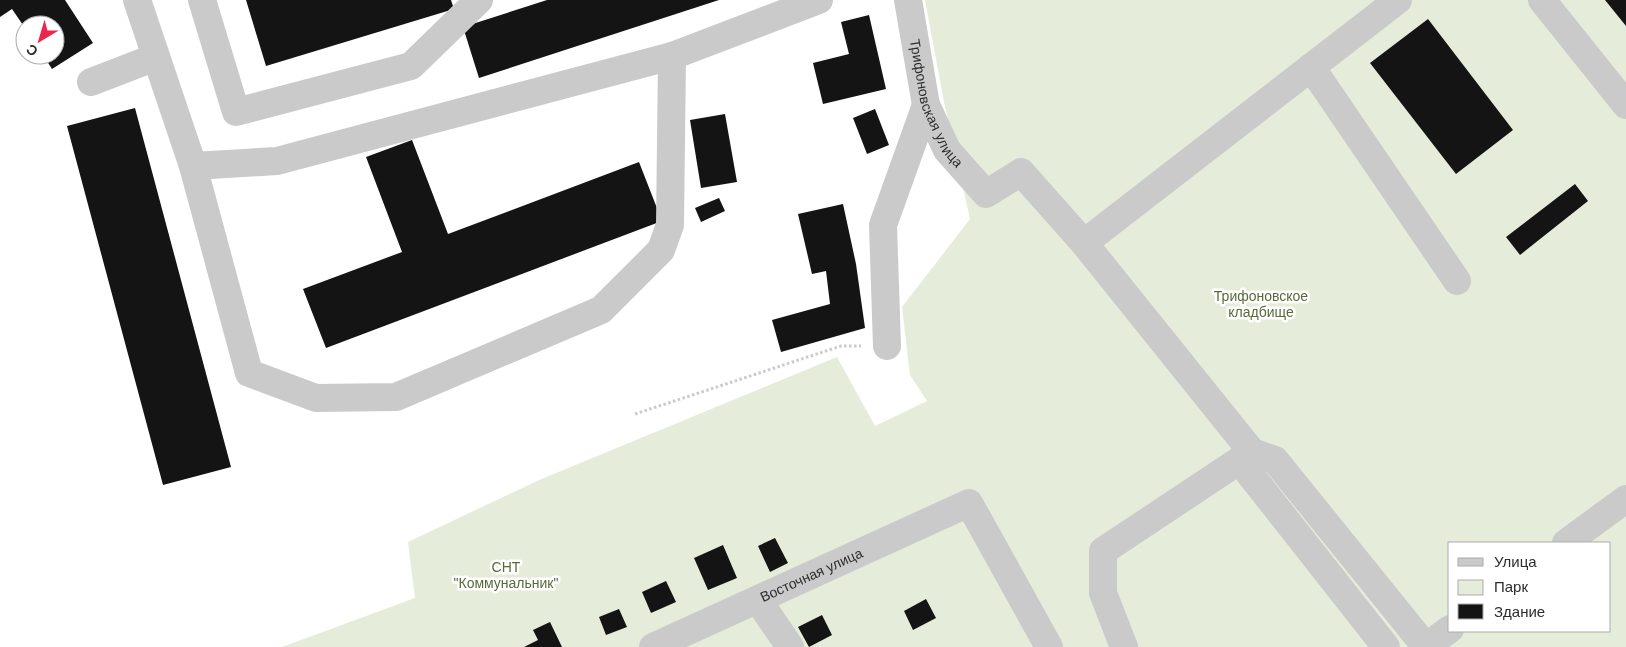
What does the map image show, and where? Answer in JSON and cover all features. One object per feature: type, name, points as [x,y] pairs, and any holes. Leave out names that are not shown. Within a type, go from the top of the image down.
[{"type":"street","points":[[137,0],[193,166],[249,373],[316,398],[396,397],[601,310],[661,250],[670,225],[672,56]]},
{"type":"street","points":[[202,0],[236,112],[411,66],[479,0]]},
{"type":"street","points":[[193,166],[277,161],[672,56],[819,0]]},
{"type":"street","name":"Трифоновская улица","points":[[908,0],[926,105],[947,150],[986,194],[1021,172],[1084,243]]},
{"type":"street","points":[[1398,0],[1084,243],[1252,452],[1275,460],[1426,647],[1448,630]]},
{"type":"street","points":[[1542,0],[1626,105]]},
{"type":"street","points":[[91,82],[156,58]]},
{"type":"street","points":[[1311,67],[1458,281]]},
{"type":"street","points":[[887,346],[883,225],[926,105]]},
{"type":"street","points":[[1124,647],[1103,593],[1103,551],[1252,452]]},
{"type":"street","points":[[1252,452],[1248,473],[1386,647]]},
{"type":"street","points":[[1567,542],[1626,499]]},
{"type":"street","name":"Восточная улица","points":[[654,647],[970,503],[1050,647]]},
{"type":"street","points":[[758,600],[790,647]]},
{"type":"path","points":[[635,414],[841,346],[887,346]]},
{"type":"green space","name":"Трифоновское кладбище","points":[[925,0],[1626,0],[1626,647],[282,647],[415,598],[408,542],[539,480],[837,357],[875,426],[927,401],[910,375],[902,307],[970,219],[944,102]]},
{"type":"building","points":[[0,0],[65,0],[93,43],[65,61],[65,15],[16,15],[12,9],[0,17]]},
{"type":"building","points":[[246,0],[451,0],[454,9],[266,66]]},
{"type":"building","points":[[547,0],[719,0],[479,78],[463,27]]},
{"type":"building","points":[[1605,0],[1626,0],[1626,26]]},
{"type":"building","points":[[869,15],[886,89],[823,104],[813,63],[849,54],[841,22]]},
{"type":"building","points":[[1428,19],[1513,130],[1456,174],[1370,63]]},
{"type":"building","points":[[49,65],[58,65],[52,69]]},
{"type":"building","points":[[135,108],[231,467],[163,485],[67,126]]},
{"type":"building","points":[[875,109],[889,145],[867,154],[853,118]]},
{"type":"building","points":[[725,114],[737,182],[701,188],[690,120]]},
{"type":"building","points":[[412,140],[448,234],[639,162],[662,221],[326,348],[303,289],[402,252],[366,157]]},
{"type":"building","points":[[1575,184],[1588,201],[1520,255],[1506,237]]},
{"type":"building","points":[[719,198],[725,211],[701,222],[695,208]]},
{"type":"building","points":[[843,204],[856,264],[865,328],[781,352],[772,320],[830,304],[826,271],[812,274],[798,214]]},
{"type":"building","points":[[775,538],[788,563],[770,572],[758,546]]},
{"type":"building","points":[[723,545],[737,578],[708,590],[694,558]]},
{"type":"building","points":[[666,581],[676,602],[651,613],[642,592]]},
{"type":"building","points":[[926,599],[936,618],[913,630],[904,611]]},
{"type":"building","points":[[619,609],[627,627],[606,635],[599,617]]},
{"type":"building","points":[[822,615],[832,635],[809,647],[798,627]]},
{"type":"building","points":[[550,622],[562,647],[524,647],[538,640],[533,630]]},
{"type":"park label","name":"СНТ \"Коммунальник\"","points":[[506,576]]}]
